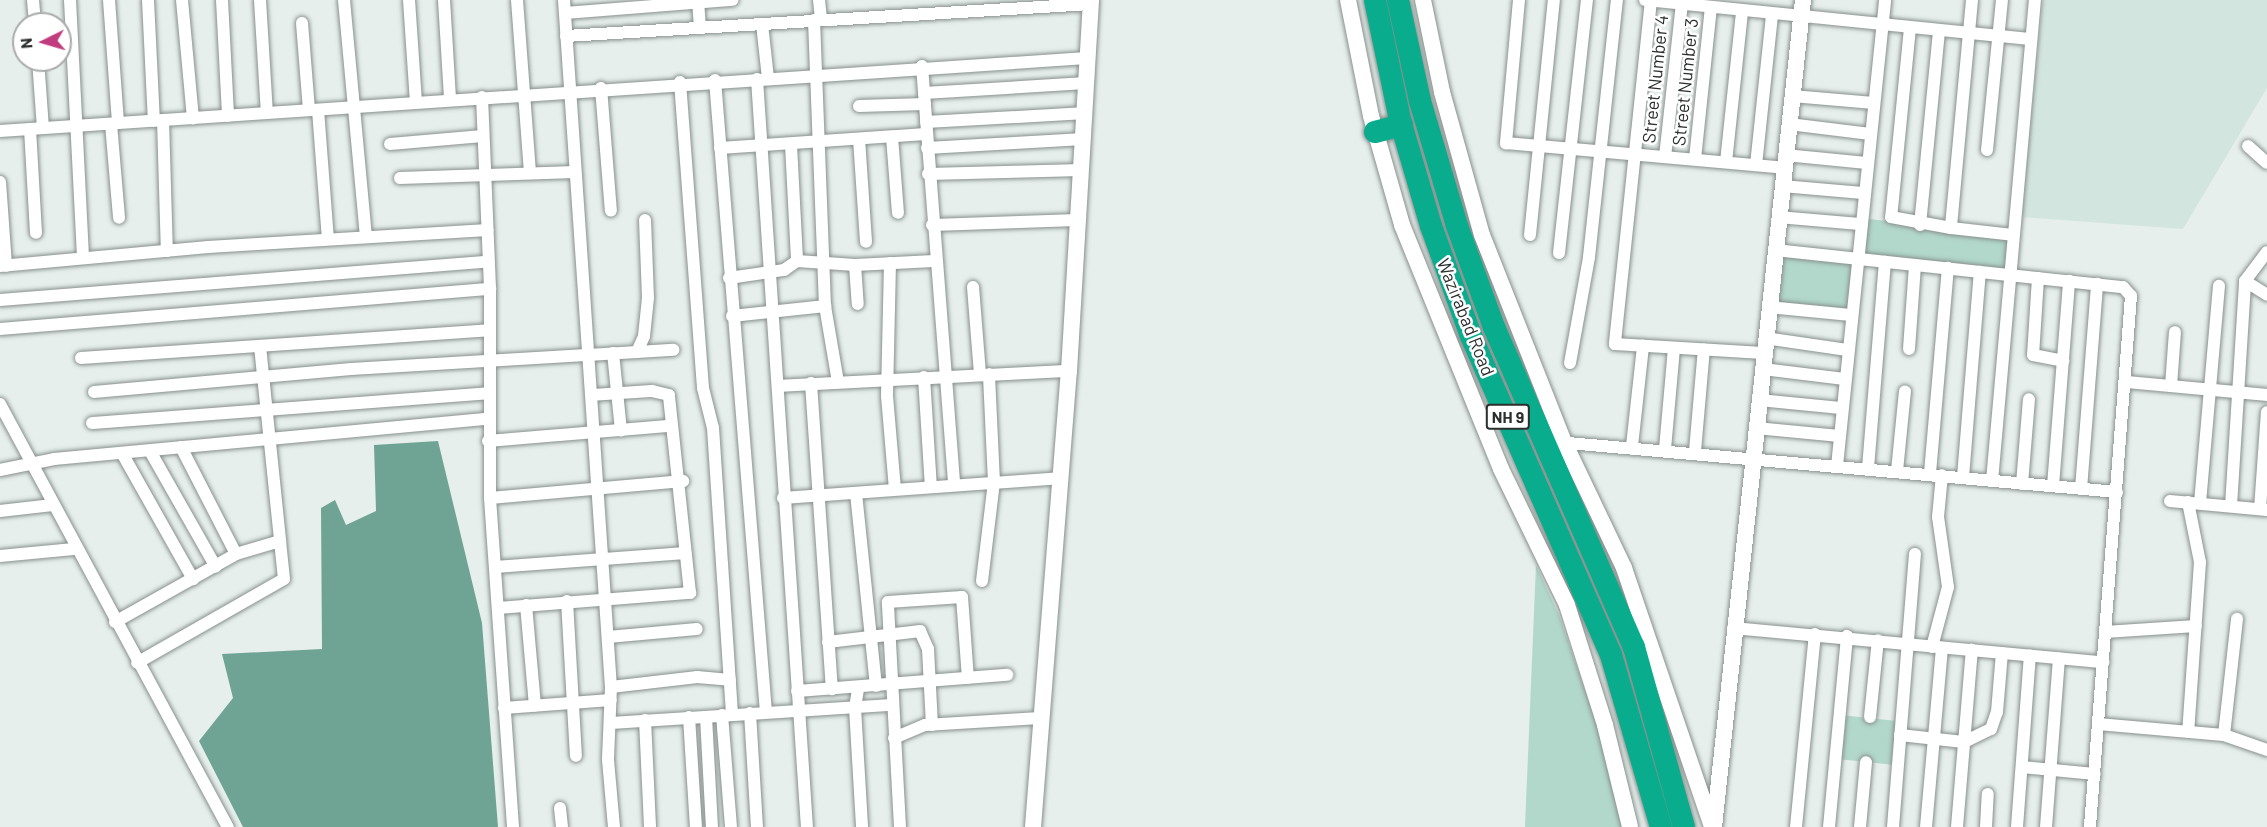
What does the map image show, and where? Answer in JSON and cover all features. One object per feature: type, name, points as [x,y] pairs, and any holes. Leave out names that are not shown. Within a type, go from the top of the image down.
[{"type":"highway","name":"Wazirabad Road","points":[[1375,0],[1402,125],[1471,336],[1611,655],[1660,827]]},
{"type":"highway","name":"Wazirabad Road","points":[[1398,0],[1420,101],[1457,226],[1494,327],[1554,442],[1634,647],[1684,827]]},
{"type":"highway","points":[[1376,132],[1402,125]]},
{"type":"street","points":[[70,0],[74,128],[83,258]]},
{"type":"street","points":[[109,0],[119,218]]},
{"type":"street","points":[[148,0],[167,251]]},
{"type":"street","points":[[182,0],[192,118]]},
{"type":"street","points":[[222,0],[228,116]]},
{"type":"street","points":[[260,0],[267,113]]},
{"type":"street","points":[[344,0],[366,236]]},
{"type":"street","points":[[409,0],[416,102]]},
{"type":"street","points":[[444,0],[450,99]]},
{"type":"street","points":[[517,0],[530,173]]},
{"type":"street","points":[[564,0],[568,91],[608,637],[611,693],[608,760],[614,827]]},
{"type":"street","points":[[565,13],[732,0]]},
{"type":"street","points":[[819,0],[816,74],[826,260],[825,306],[838,382]]},
{"type":"street","points":[[1348,0],[1376,132],[1402,225],[1448,345],[1500,469],[1567,605],[1605,725],[1630,827]]},
{"type":"street","points":[[1423,0],[1442,92],[1482,235],[1554,442],[1628,578],[1713,827]]},
{"type":"street","points":[[1519,0],[1506,143],[1756,165],[1784,161],[1867,163]]},
{"type":"street","points":[[1530,234],[1554,0]]},
{"type":"street","points":[[1559,253],[1587,0]]},
{"type":"street","points":[[1569,363],[1601,151],[1617,0]]},
{"type":"street","points":[[1645,0],[1801,19],[2031,39]]},
{"type":"street","points":[[1651,0],[1615,344],[1764,353],[1847,350]]},
{"type":"street","points":[[1713,827],[1803,0]]},
{"type":"street","points":[[1837,466],[1856,259],[1885,0]]},
{"type":"street","points":[[1951,228],[1972,0]]},
{"type":"street","points":[[1987,150],[2002,0]]},
{"type":"street","points":[[1992,481],[2035,0]]},
{"type":"street","points":[[698,1],[700,28]]},
{"type":"street","points":[[567,36],[1091,2],[1069,370],[1033,827]]},
{"type":"street","name":"Street Number 4","points":[[1665,157],[1682,4]]},
{"type":"street","name":"Street Number 3","points":[[1695,159],[1711,8]]},
{"type":"street","points":[[1726,162],[1742,12]]},
{"type":"street","points":[[1756,165],[1772,15]]},
{"type":"street","points":[[302,23],[328,239]]},
{"type":"street","points":[[762,24],[762,146],[783,498],[807,827]]},
{"type":"street","points":[[1910,28],[1891,217],[1920,225],[2013,235]]},
{"type":"street","points":[[1920,225],[1940,31]]},
{"type":"street","points":[[0,131],[74,128],[680,82],[1087,58]]},
{"type":"street","points":[[922,66],[934,261],[954,485]]},
{"type":"street","points":[[36,233],[38,72]]},
{"type":"street","points":[[715,80],[732,316],[766,712]]},
{"type":"street","points":[[680,82],[703,388],[713,428],[730,680],[727,715],[731,827]]},
{"type":"street","points":[[859,106],[1086,83]]},
{"type":"street","points":[[601,88],[611,211]]},
{"type":"street","points":[[1792,96],[1874,103]]},
{"type":"street","points":[[482,97],[490,289],[491,362],[487,419],[490,498],[513,827]]},
{"type":"street","points":[[720,148],[892,137],[926,128],[1086,113]]},
{"type":"street","points":[[1789,124],[1870,134]]},
{"type":"street","points":[[390,144],[483,136]]},
{"type":"street","points":[[892,137],[898,213]]},
{"type":"street","points":[[859,139],[866,242]]},
{"type":"street","points":[[927,148],[1084,139]]},
{"type":"street","points":[[790,145],[797,261]]},
{"type":"street","points":[[2248,146],[2267,163]]},
{"type":"street","points":[[928,174],[1082,170]]},
{"type":"street","points":[[400,178],[574,172]]},
{"type":"street","points":[[0,182],[3,266],[366,236],[487,230]]},
{"type":"street","points":[[1782,186],[1863,193]]},
{"type":"street","points":[[1778,217],[1860,224]]},
{"type":"street","points":[[636,352],[644,336],[648,298],[645,220]]},
{"type":"street","points":[[932,225],[1078,220]]},
{"type":"street","points":[[1775,250],[2123,287],[2132,296],[2090,827]]},
{"type":"street","points":[[2231,506],[2240,392],[2245,281],[2267,252]]},
{"type":"street","points":[[729,278],[784,270],[797,261],[826,260],[855,265],[934,261]]},
{"type":"street","points":[[0,300],[488,262]]},
{"type":"street","points":[[1868,468],[1885,262]]},
{"type":"street","points":[[890,263],[888,379],[895,489]]},
{"type":"street","points":[[855,265],[858,304]]},
{"type":"street","points":[[1909,349],[1915,265]]},
{"type":"street","points":[[1926,827],[1935,739],[1937,647],[1948,587],[1938,517],[1936,474],[1948,268]]},
{"type":"street","points":[[1963,477],[1980,272]]},
{"type":"street","points":[[2038,278],[2033,355],[2063,362]]},
{"type":"street","points":[[2053,486],[2069,281]]},
{"type":"street","points":[[2245,281],[2267,295]]},
{"type":"street","points":[[2081,489],[2097,284]]},
{"type":"street","points":[[2188,732],[2200,562],[2194,503],[2211,388],[2219,286]]},
{"type":"street","points":[[973,287],[985,374],[994,482],[982,581]]},
{"type":"street","points":[[0,329],[490,289]]},
{"type":"street","points":[[732,316],[825,306]]},
{"type":"street","points":[[1768,307],[1851,315]]},
{"type":"street","points":[[81,358],[489,330]]},
{"type":"street","points":[[2170,386],[2175,332]]},
{"type":"street","points":[[138,663],[284,579],[267,440],[260,346]]},
{"type":"street","points":[[1632,446],[1642,346]]},
{"type":"street","points":[[1665,449],[1674,348]]},
{"type":"street","points":[[94,392],[262,377],[674,350]]},
{"type":"street","points":[[1695,451],[1704,350]]},
{"type":"street","points":[[613,353],[621,431]]},
{"type":"street","points":[[1764,353],[1844,379]]},
{"type":"street","points":[[778,386],[1069,370]]},
{"type":"street","points":[[924,377],[931,487]]},
{"type":"street","points":[[2127,382],[2267,395]]},
{"type":"street","points":[[811,383],[831,689]]},
{"type":"street","points":[[1897,471],[1905,391]]},
{"type":"street","points":[[92,423],[489,393]]},
{"type":"street","points":[[498,608],[604,597],[690,592],[669,395],[617,393],[592,395]]},
{"type":"street","points":[[2022,484],[2029,399]]},
{"type":"street","points":[[1759,400],[1841,408]]},
{"type":"street","points":[[0,404],[5,427],[32,466],[74,549],[228,827]]},
{"type":"street","points":[[2170,501],[2264,509],[2267,412]]},
{"type":"street","points":[[0,470],[32,466],[54,459],[487,419]]},
{"type":"street","points":[[488,441],[594,434],[667,426]]},
{"type":"street","points":[[1756,428],[1840,436]]},
{"type":"street","points":[[1554,442],[1695,451],[2117,492]]},
{"type":"street","points":[[181,447],[236,554]]},
{"type":"street","points":[[150,451],[216,567]]},
{"type":"street","points":[[122,453],[193,579]]},
{"type":"street","points":[[783,498],[1059,478]]},
{"type":"street","points":[[490,498],[679,481]]},
{"type":"street","points":[[856,493],[868,636],[876,686]]},
{"type":"street","points":[[0,511],[53,505]]},
{"type":"street","points":[[114,622],[236,554],[280,541]]},
{"type":"street","points":[[0,556],[74,549]]},
{"type":"street","points":[[495,567],[685,553]]},
{"type":"street","points":[[1893,827],[1915,554]]},
{"type":"street","points":[[900,827],[887,607],[892,600],[962,597],[966,607],[968,678]]},
{"type":"street","points":[[567,601],[570,702],[576,756]]},
{"type":"street","points":[[526,605],[535,706]]},
{"type":"street","points":[[2224,735],[2237,619]]},
{"type":"street","points":[[2105,632],[2196,626]]},
{"type":"street","points":[[1733,628],[1847,636],[1937,647],[2103,662]]},
{"type":"street","points":[[608,637],[697,629]]},
{"type":"street","points":[[828,642],[920,631],[928,649],[932,724]]},
{"type":"street","points":[[1796,827],[1815,634]]},
{"type":"street","points":[[1829,827],[1847,636]]},
{"type":"street","points":[[1870,717],[1878,640]]},
{"type":"street","points":[[1957,827],[1972,650]]},
{"type":"street","points":[[1900,735],[1964,742],[1984,734],[1995,722],[2002,653]]},
{"type":"street","points":[[2017,827],[2030,655]]},
{"type":"street","points":[[2046,827],[2059,658]]},
{"type":"street","points":[[797,690],[858,689],[890,684],[1007,675]]},
{"type":"street","points":[[504,708],[570,702],[697,677],[730,680]]},
{"type":"street","points":[[858,689],[855,708],[862,827]]},
{"type":"street","points":[[610,723],[891,705]]},
{"type":"street","points":[[750,713],[757,827]]},
{"type":"street","points":[[689,717],[696,827]]},
{"type":"street","points":[[706,717],[712,827]]},
{"type":"street","points":[[894,738],[932,724],[1040,718]]},
{"type":"street","points":[[645,720],[650,827]]},
{"type":"street","points":[[2098,724],[2224,735],[2267,750]]},
{"type":"street","points":[[1860,827],[1866,762]]},
{"type":"street","points":[[2022,767],[2095,774]]},
{"type":"street","points":[[1986,827],[1988,795]]},
{"type":"street","points":[[560,808],[562,827]]},
{"type":"shaded area","points":[[2043,0],[2267,0],[2267,88],[2183,229],[2021,217]]},
{"type":"shaded area","points":[[1860,218],[2013,235],[2009,275],[1857,259],[1851,315],[1768,307],[1775,250],[1856,259]]},
{"type":"shaded area","points":[[438,441],[482,623],[498,827],[243,827],[199,741],[233,698],[222,654],[322,649],[321,508],[335,500],[346,525],[376,511],[374,445]]},
{"type":"shaded area","points":[[1536,565],[1559,615],[1602,740],[1623,827],[1525,827]]},
{"type":"shaded area","points":[[1840,715],[1902,721],[1897,765],[1835,759]]}]
